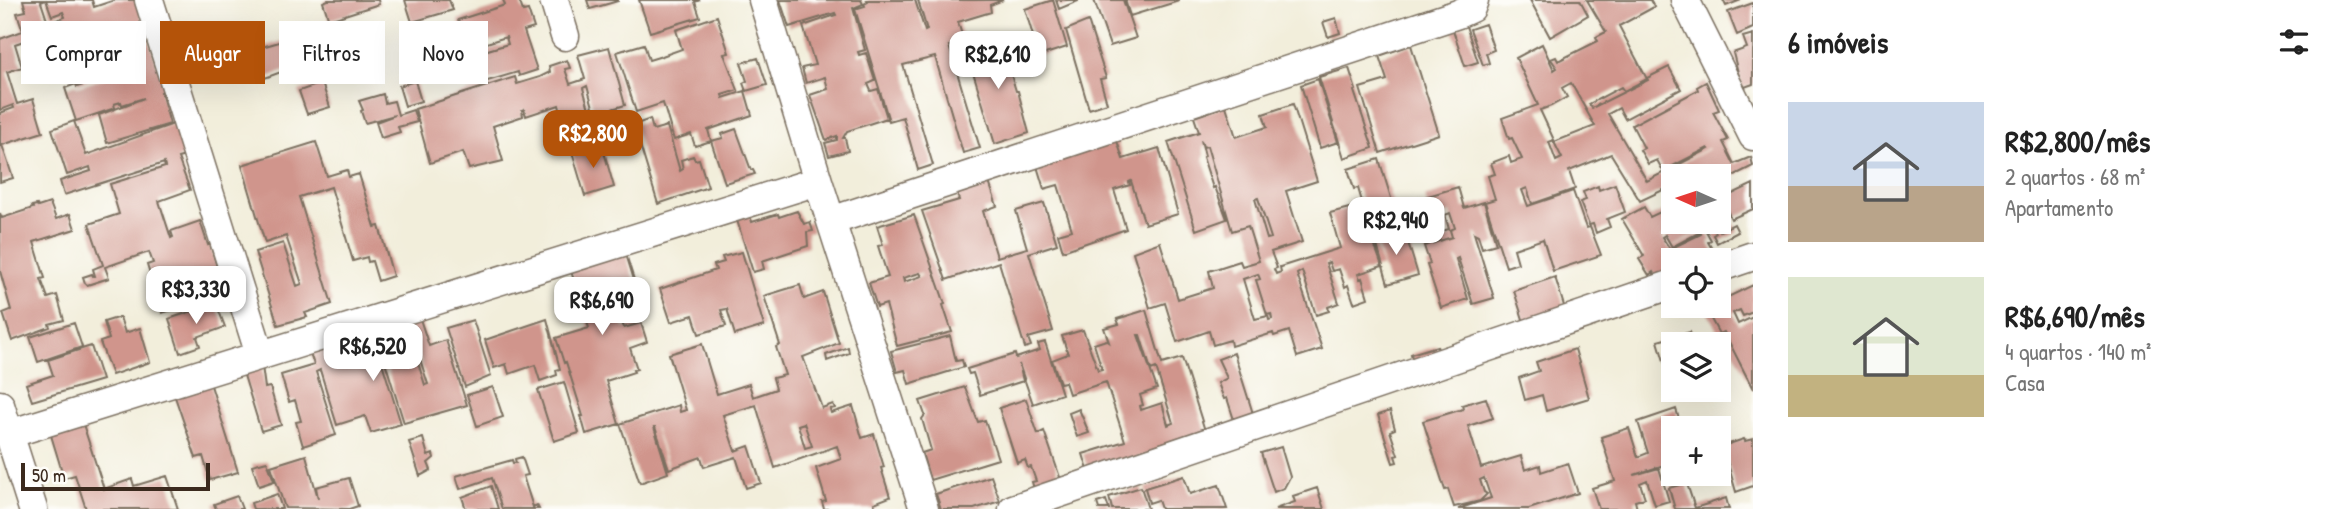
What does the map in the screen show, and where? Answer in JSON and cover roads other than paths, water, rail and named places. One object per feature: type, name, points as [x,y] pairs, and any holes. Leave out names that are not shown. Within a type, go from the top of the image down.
[{"type":"street","points":[[149,0],[260,355]]},
{"type":"street","points":[[554,0],[565,36]]},
{"type":"street","points":[[763,0],[923,509]]},
{"type":"street","points":[[831,221],[1458,14],[1471,8],[1474,0]]},
{"type":"street","points":[[1685,0],[1753,136]]},
{"type":"street","points":[[9,434],[818,181]]},
{"type":"street","points":[[1731,264],[1753,256]]},
{"type":"street","points":[[1013,509],[1661,288]]},
{"type":"street","points":[[0,405],[33,509]]}]
